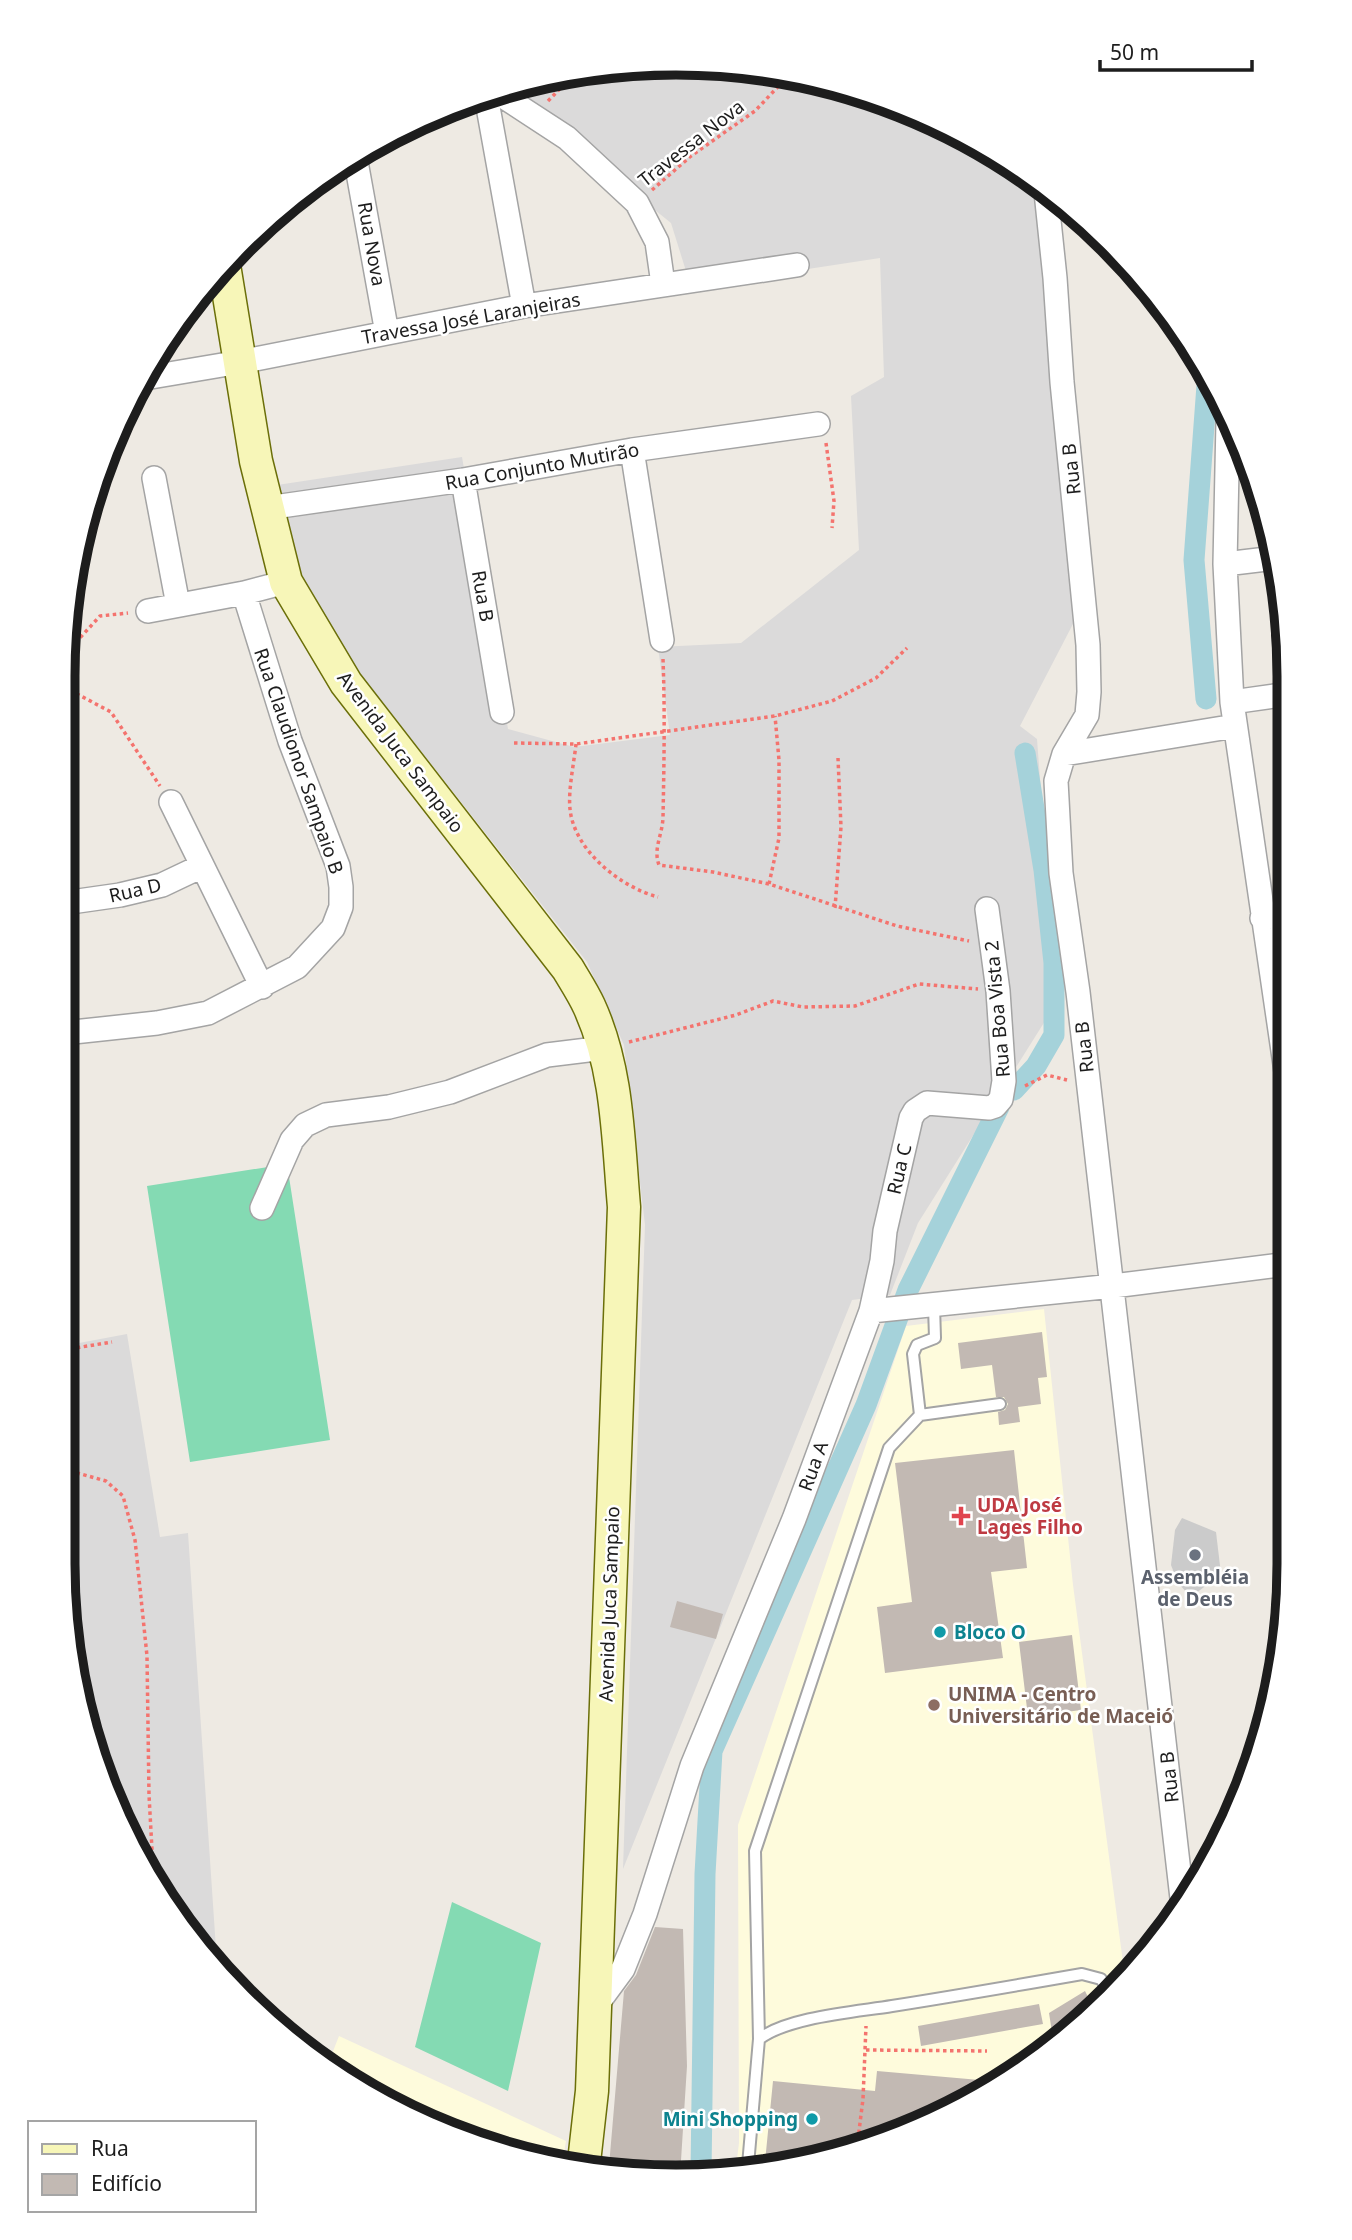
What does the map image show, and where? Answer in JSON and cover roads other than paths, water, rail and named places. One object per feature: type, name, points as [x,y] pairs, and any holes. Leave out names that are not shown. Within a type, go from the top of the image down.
[{"type":"main road","name":"Avenida Juca Sampaio","points":[[226,278],[256,461],[286,582],[345,683],[568,969],[589,1006],[604,1048],[614,1091],[624,1207],[592,2091],[584,2158]]},
{"type":"street","points":[[509,99],[567,138],[637,203],[657,242],[663,284]]},
{"type":"street","points":[[488,106],[524,306]]},
{"type":"street","name":"Rua Nova","points":[[357,167],[387,333]]},
{"type":"street","name":"Rua B","points":[[1047,203],[1088,645],[1089,692],[1087,715],[1064,754],[1056,782],[1061,873],[1113,1286],[1182,1888]]},
{"type":"street","name":"Travessa José Laranjeiras","points":[[156,376],[524,306],[797,265]]},
{"type":"street","name":"Rua Conjunto Mutirão","points":[[267,508],[463,480],[632,450],[818,424]]},
{"type":"street","points":[[1228,438],[1225,564],[1232,702],[1277,1014]]},
{"type":"street","points":[[632,450],[662,640]]},
{"type":"street","points":[[154,478],[178,606]]},
{"type":"street","name":"Rua B","points":[[463,480],[502,712]]},
{"type":"street","points":[[1225,564],[1265,559]]},
{"type":"street","points":[[148,611],[244,593],[286,582]]},
{"type":"street","name":"Rua Claudionor Sampaio B","points":[[75,1032],[157,1023],[208,1013],[297,967],[333,928],[341,907],[338,866],[290,741],[244,593]]},
{"type":"street","points":[[1232,702],[1277,696]]},
{"type":"street","points":[[1064,754],[1235,726]]},
{"type":"street","points":[[171,803],[262,987]]},
{"type":"street","name":"Rua D","points":[[75,901],[162,885],[202,866]]},
{"type":"street","name":"Rua Boa Vista 2","points":[[987,909],[998,991],[1004,1090],[995,1105]]},
{"type":"street","points":[[1262,918],[1277,916]]},
{"type":"street","points":[[262,1208],[292,1140],[299,1130],[315,1120],[326,1115],[389,1107],[450,1092],[547,1055],[604,1048]]},
{"type":"street","name":"Rua C","points":[[879,1310],[885,1231],[911,1118],[915,1111],[927,1103],[989,1108],[995,1105]]},
{"type":"street","points":[[879,1310],[1113,1286],[1277,1265]]},
{"type":"street","name":"Rua A","points":[[595,2007],[623,1969],[645,1914],[692,1766],[879,1310]]},
{"type":"lane","points":[[920,1415],[913,1354],[917,1345],[935,1338],[925,1306]]},
{"type":"lane","points":[[748,2160],[759,2039],[755,1859],[757,1842],[889,1448],[920,1415],[1000,1404]]},
{"type":"lane","points":[[759,2039],[769,2031],[786,2025],[866,2009],[1082,1974],[1101,1979],[1105,1985]]},
{"type":"waterway","points":[[1206,394],[1194,560],[1206,699]]},
{"type":"waterway","points":[[1014,1090],[1036,1066],[1054,1035],[1054,963],[1044,870],[1025,753]]},
{"type":"waterway","points":[[701,2164],[705,1874],[712,1751],[866,1405],[908,1290],[999,1107]]},
{"type":"place","name":"UDA José Lages Filho","points":[[961,1516]]},
{"type":"place","name":"Assembléia de Deus","points":[[1195,1555]]},
{"type":"place","name":"Bloco O","points":[[940,1632]]},
{"type":"place","name":"UNIMA - Centro Universitário de Maceió","points":[[934,1705]]},
{"type":"place","name":"Mini Shopping","points":[[812,2119]]}]
